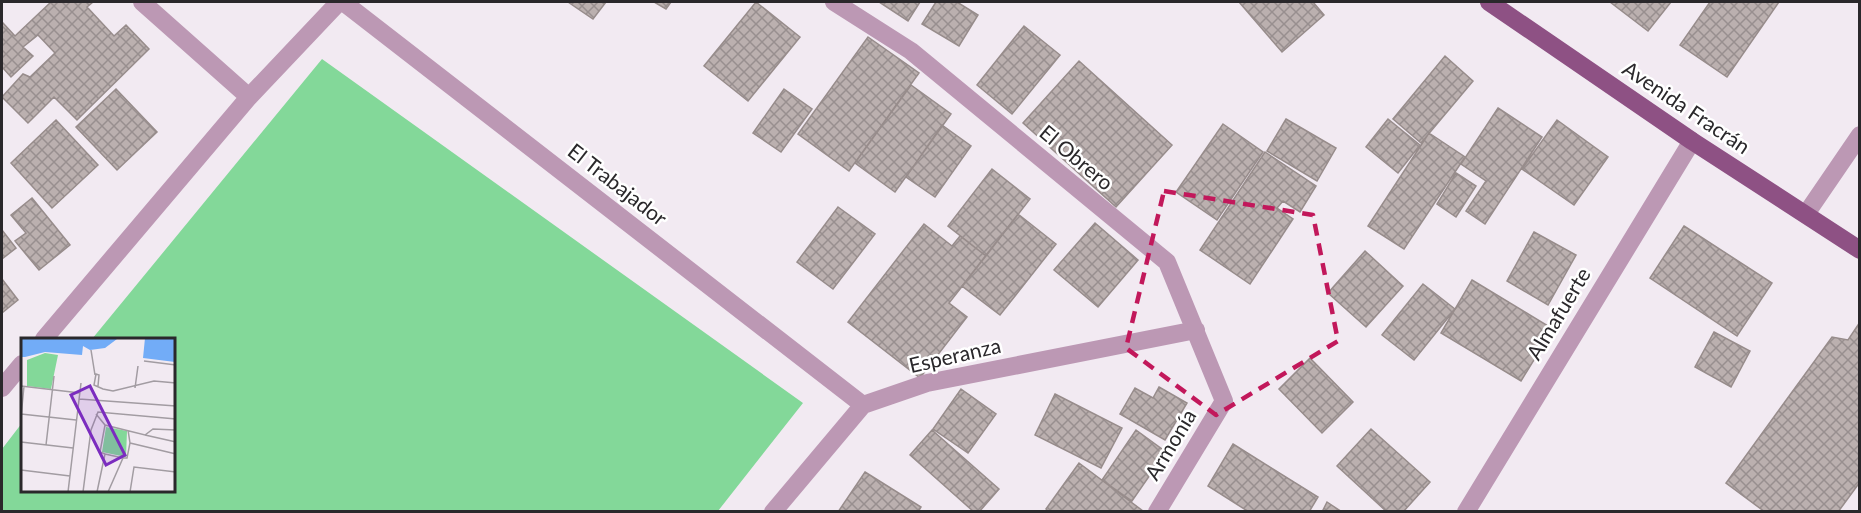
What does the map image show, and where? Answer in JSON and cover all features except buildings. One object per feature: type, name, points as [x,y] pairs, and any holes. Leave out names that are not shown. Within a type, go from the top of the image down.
[{"type":"main road","name":"Avenida Fracrán","points":[[1489,2],[1692,141],[1860,250]]},
{"type":"street","points":[[142,2],[249,97]]},
{"type":"street","name":"El Trabajador","points":[[45,338],[249,97],[341,2],[863,405]]},
{"type":"street","name":"El Obrero","points":[[834,2],[911,51],[1167,262],[1224,401]]},
{"type":"street","points":[[1806,214],[1860,135]]},
{"type":"street","name":"Almafuerte","points":[[1466,512],[1692,141]]},
{"type":"street","name":"Esperanza","points":[[863,405],[927,384],[1196,330]]},
{"type":"street","points":[[2,388],[21,365]]},
{"type":"street","name":"Armonía","points":[[1157,512],[1224,401]]},
{"type":"street","points":[[773,512],[863,405]]},
{"type":"highlighted area","points":[[1164,191],[1313,215],[1338,341],[1216,415],[1126,348]]},
{"type":"green space","points":[[322,59],[803,403],[718,511],[2,511],[2,449],[21,424],[21,492],[176,492],[176,338],[93,338]]}]
